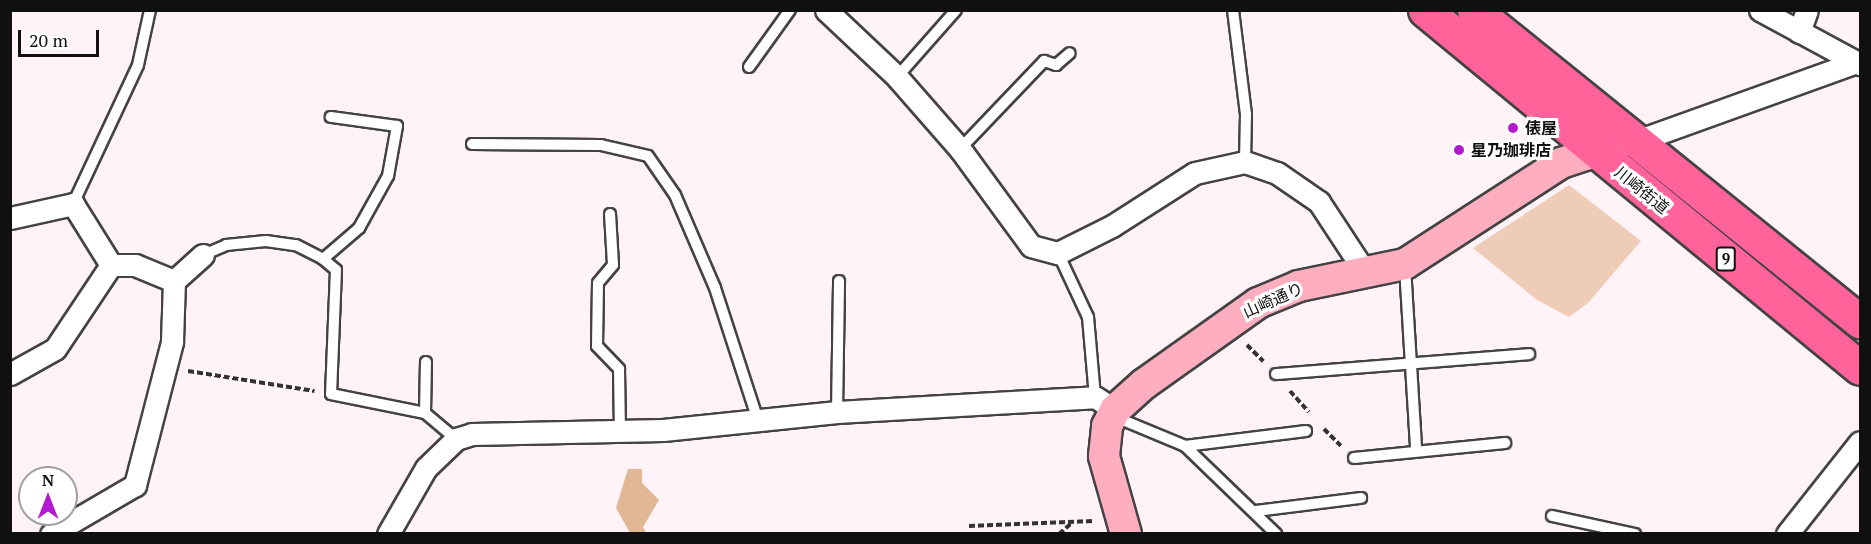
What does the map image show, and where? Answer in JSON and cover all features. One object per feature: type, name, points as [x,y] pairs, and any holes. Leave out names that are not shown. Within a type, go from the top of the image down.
[{"type":"main road","name":"川崎街道","points":[[1425,10],[1860,368]]},
{"type":"main road","name":"9","points":[[1474,10],[1860,322]]},
{"type":"street","points":[[826,10],[897,77],[960,149],[1031,246],[1058,253],[1112,226],[1195,173],[1245,162],[1277,172],[1319,202],[1367,275]]},
{"type":"street","points":[[1760,10],[1858,63]]},
{"type":"street","points":[[1799,32],[1807,10]]},
{"type":"street","points":[[1637,141],[1858,63]]},
{"type":"street","name":"山崎通り","points":[[1107,408],[1225,324],[1299,286],[1367,275],[1405,264],[1561,163],[1593,150],[1637,141]]},
{"type":"street","points":[[10,218],[73,204],[111,265]]},
{"type":"street","points":[[51,534],[135,485],[166,367],[174,281],[203,255]]},
{"type":"street","points":[[111,265],[135,265],[174,281]]},
{"type":"street","points":[[10,374],[55,349],[111,265]]},
{"type":"street","points":[[388,534],[426,468],[456,439],[490,431],[620,430],[837,412],[1107,408],[1104,456],[1123,527]]},
{"type":"street","points":[[1787,534],[1860,442]]},
{"type":"lane","points":[[73,204],[138,65],[150,10]]},
{"type":"lane","points":[[749,68],[790,10]]},
{"type":"lane","points":[[897,77],[956,10]]},
{"type":"lane","points":[[1233,10],[1246,114],[1245,162]]},
{"type":"lane","points":[[960,149],[1044,61],[1056,65],[1070,53]]},
{"type":"lane","points":[[323,259],[359,228],[388,176],[397,126],[331,117]]},
{"type":"lane","points":[[472,144],[601,145],[648,156],[675,195],[715,288],[758,420]]},
{"type":"lane","points":[[610,214],[613,265],[598,283],[597,346],[618,369],[620,430]]},
{"type":"lane","points":[[203,255],[226,245],[266,241],[296,245],[323,259],[336,270],[331,394],[425,413],[456,439]]},
{"type":"lane","points":[[1058,253],[1088,317],[1107,408],[1185,446],[1256,511],[1276,534]]},
{"type":"lane","points":[[1405,264],[1407,363],[1416,449]]},
{"type":"lane","points":[[837,412],[838,281]]},
{"type":"lane","points":[[1276,374],[1529,354]]},
{"type":"lane","points":[[425,413],[426,362]]},
{"type":"lane","points":[[1185,446],[1306,431]]},
{"type":"lane","points":[[1354,458],[1416,449],[1505,443]]},
{"type":"lane","points":[[1256,511],[1361,498]]},
{"type":"lane","points":[[1552,516],[1635,534]]},
{"type":"path","points":[[1225,324],[1276,374],[1354,458]]},
{"type":"path","points":[[166,367],[331,394]]},
{"type":"path","points":[[1059,534],[1074,521]]},
{"type":"path","points":[[969,526],[1074,521],[1123,527]]},
{"type":"shaded area","points":[[1569,185],[1641,241],[1588,303],[1569,317],[1537,300],[1473,248]]},
{"type":"shaded area","points":[[628,469],[642,469],[642,483],[659,500],[643,527],[646,533],[630,533],[616,508]]},
{"type":"place","name":"俵屋","points":[[1513,128]]},
{"type":"place","name":"星乃珈琲店","points":[[1459,150]]}]
